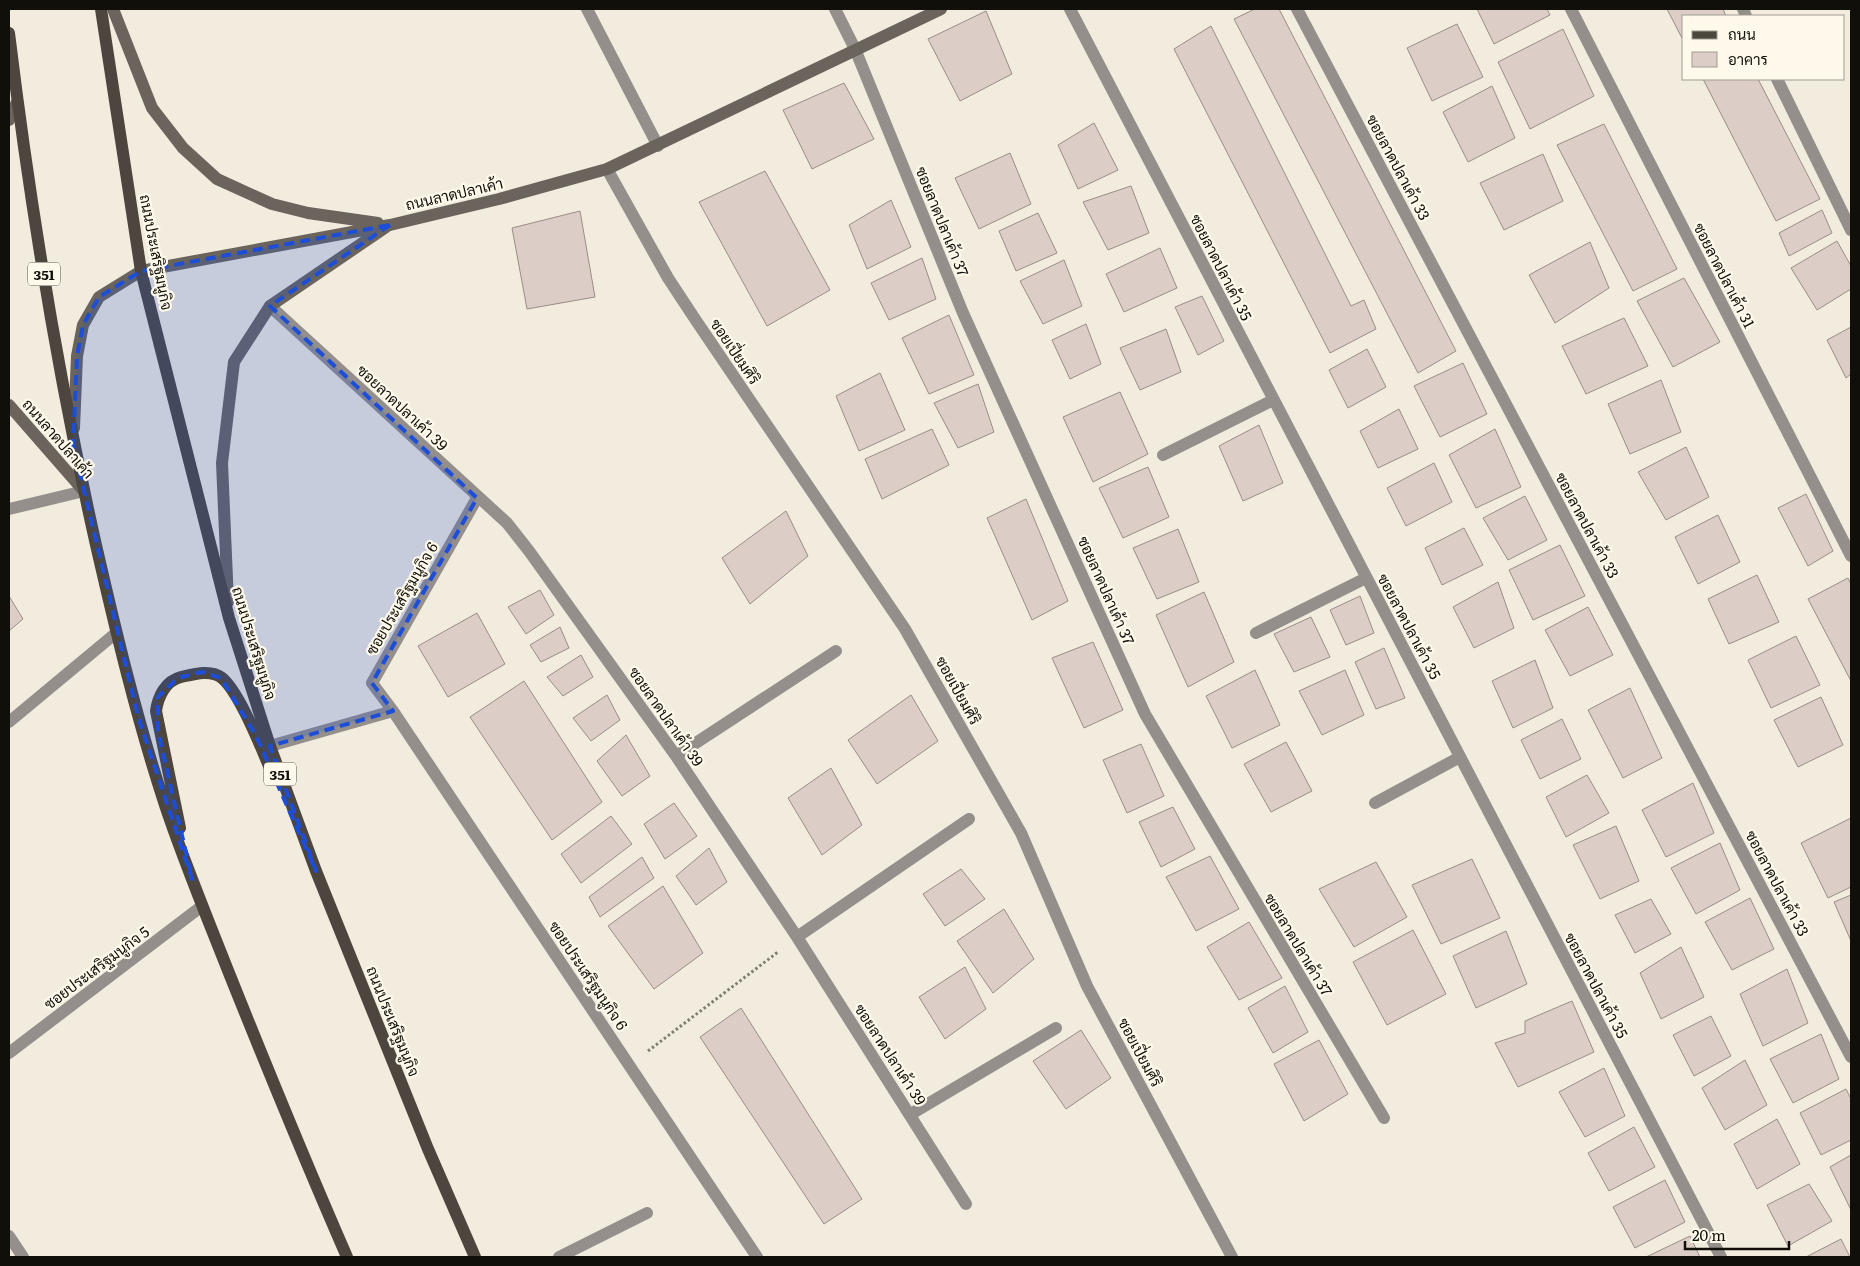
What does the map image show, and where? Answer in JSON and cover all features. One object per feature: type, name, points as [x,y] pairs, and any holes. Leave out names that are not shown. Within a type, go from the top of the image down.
[{"type":"main road","name":"ถนนประเสริฐมนูกิจ","points":[[101,9],[141,271],[229,618],[270,746],[316,871],[428,1149],[476,1257]]},
{"type":"main road","points":[[113,9],[152,108],[183,148],[217,179],[272,204],[308,213],[390,225]]},
{"type":"main road","name":"ถนนลาดปลาเค้า","points":[[74,444],[77,356],[83,325],[99,297],[141,271],[390,225],[498,200],[607,169],[941,9]]},
{"type":"main road","name":"351","points":[[9,33],[17,102],[74,444],[116,633],[165,806],[192,879],[284,1112],[347,1257]]},
{"type":"main road","points":[[9,120],[17,102]]},
{"type":"main road","points":[[229,618],[222,463],[227,407],[234,362],[270,306],[390,225]]},
{"type":"main road","name":"ถนนลาดปลาเค้า","points":[[9,405],[84,491]]},
{"type":"main road","points":[[192,879],[156,711],[158,697],[166,686],[178,678],[202,672],[221,678],[232,692],[256,736],[316,871]]},
{"type":"street","points":[[587,9],[658,146]]},
{"type":"street","name":"ซอยลาดปลาเค้า 37","points":[[835,9],[855,49],[963,313],[1145,714],[1384,1118]]},
{"type":"street","name":"ซอยลาดปลาเค้า 35","points":[[1070,9],[1722,1257]]},
{"type":"street","name":"ซอยลาดปลาเค้า 33","points":[[1297,9],[1851,1057]]},
{"type":"street","name":"ซอยลาดปลาเค้า 31","points":[[1570,9],[1851,556]]},
{"type":"street","points":[[1777,80],[1851,230]]},
{"type":"street","name":"ซอยเปี่ยมศิริ","points":[[607,169],[668,278],[694,320],[906,628],[1021,833],[1087,986],[1232,1257]]},
{"type":"street","name":"ซอยลาดปลาเค้า 39","points":[[270,306],[477,498],[507,523],[529,551],[676,756],[797,937],[911,1114],[966,1204]]},
{"type":"street","points":[[1163,455],[1273,400]]},
{"type":"street","points":[[9,509],[84,491]]},
{"type":"street","name":"ซอยประเสริฐมนูกิจ 6","points":[[477,498],[372,683],[393,711],[757,1257]]},
{"type":"street","points":[[1256,633],[1366,578]]},
{"type":"street","points":[[9,722],[116,633]]},
{"type":"street","points":[[676,756],[836,651]]},
{"type":"street","points":[[270,746],[393,711]]},
{"type":"street","points":[[1375,803],[1460,757]]},
{"type":"street","points":[[797,937],[969,820]]},
{"type":"street","name":"ซอยประเสริฐมนูกิจ 5","points":[[9,1053],[202,906]]},
{"type":"street","points":[[911,1114],[1056,1028]]},
{"type":"street","points":[[559,1257],[647,1213]]},
{"type":"street","points":[[9,1236],[23,1257]]},
{"type":"path","points":[[630,1065],[797,937]]},
{"type":"highlighted area","points":[[390,225],[270,306],[477,498],[372,683],[393,711],[270,746],[316,871],[256,736],[221,678],[202,672],[178,678],[158,697],[158,731],[192,879],[138,717],[73,445],[77,356],[83,325],[99,297],[141,271]]},
{"type":"building","points":[[1255,9],[1279,9],[1456,351],[1418,373],[1234,19]]},
{"type":"building","points":[[1477,9],[1547,9],[1550,15],[1494,44]]},
{"type":"building","points":[[1667,9],[1723,9],[1726,15],[1682,15],[1682,38]]},
{"type":"building","points":[[986,11],[1012,74],[960,101],[928,39]]},
{"type":"building","points":[[1457,24],[1483,77],[1432,101],[1407,48]]},
{"type":"building","points":[[1211,26],[1351,306],[1364,300],[1376,329],[1330,353],[1174,49]]},
{"type":"building","points":[[1563,29],[1594,96],[1530,129],[1498,62]]},
{"type":"building","points":[[1704,80],[1759,80],[1820,199],[1776,221]]},
{"type":"building","points":[[844,83],[874,139],[812,169],[783,110]]},
{"type":"building","points":[[1492,86],[1515,138],[1468,162],[1443,112]]},
{"type":"building","points":[[1094,123],[1118,170],[1078,189],[1058,145]]},
{"type":"building","points":[[1604,124],[1677,269],[1633,291],[1557,145]]},
{"type":"building","points":[[1010,153],[1031,204],[979,229],[955,178]]},
{"type":"building","points":[[1543,154],[1563,201],[1504,230],[1480,183]]},
{"type":"building","points":[[765,171],[830,290],[767,326],[699,202]]},
{"type":"building","points":[[1131,186],[1149,233],[1108,250],[1083,202]]},
{"type":"building","points":[[891,200],[911,247],[867,269],[849,225]]},
{"type":"building","points":[[1822,210],[1832,233],[1789,256],[1779,233]]},
{"type":"building","points":[[580,211],[595,297],[527,309],[512,228]]},
{"type":"building","points":[[1038,213],[1057,253],[1016,271],[999,231]]},
{"type":"building","points":[[1837,241],[1851,266],[1851,289],[1817,310],[1791,268]]},
{"type":"building","points":[[1590,242],[1609,288],[1555,323],[1529,275]]},
{"type":"building","points":[[1160,248],[1177,288],[1124,312],[1106,274]]},
{"type":"building","points":[[922,258],[936,299],[889,320],[871,283]]},
{"type":"building","points":[[1064,260],[1082,306],[1043,324],[1020,281]]},
{"type":"building","points":[[1684,278],[1720,342],[1673,367],[1637,301]]},
{"type":"building","points":[[1202,296],[1224,341],[1198,355],[1175,307]]},
{"type":"building","points":[[949,315],[974,375],[929,394],[902,338]]},
{"type":"building","points":[[1624,318],[1648,366],[1586,394],[1562,346]]},
{"type":"building","points":[[1086,324],[1101,364],[1070,379],[1052,340]]},
{"type":"building","points":[[1851,327],[1851,374],[1846,378],[1827,340]]},
{"type":"building","points":[[1166,329],[1181,372],[1140,390],[1120,348]]},
{"type":"building","points":[[1367,349],[1386,387],[1348,408],[1329,370]]},
{"type":"building","points":[[1463,363],[1487,414],[1440,437],[1414,386]]},
{"type":"building","points":[[880,373],[905,430],[859,451],[836,396]]},
{"type":"building","points":[[1661,380],[1681,432],[1630,454],[1608,404]]},
{"type":"building","points":[[978,384],[994,432],[958,448],[934,403]]},
{"type":"building","points":[[1120,392],[1148,454],[1093,482],[1063,417]]},
{"type":"building","points":[[1399,409],[1418,449],[1378,468],[1360,431]]},
{"type":"building","points":[[1259,425],[1283,483],[1243,501],[1219,446]]},
{"type":"building","points":[[932,429],[949,465],[882,499],[865,459]]},
{"type":"building","points":[[1495,429],[1521,487],[1476,508],[1449,455]]},
{"type":"building","points":[[1686,447],[1709,497],[1666,520],[1638,472]]},
{"type":"building","points":[[1434,463],[1452,502],[1406,526],[1387,488]]},
{"type":"building","points":[[1148,467],[1169,517],[1123,538],[1099,488]]},
{"type":"building","points":[[1806,494],[1833,551],[1808,566],[1778,508]]},
{"type":"building","points":[[1525,496],[1547,540],[1508,560],[1483,518]]},
{"type":"building","points":[[1026,499],[1068,601],[1032,620],[987,518]]},
{"type":"building","points":[[786,511],[808,556],[750,604],[722,558]]},
{"type":"building","points":[[1718,515],[1740,562],[1698,584],[1675,537]]},
{"type":"building","points":[[1464,528],[1483,565],[1442,585],[1425,548]]},
{"type":"building","points":[[1178,529],[1199,582],[1157,599],[1133,548]]},
{"type":"building","points":[[1560,545],[1585,596],[1533,620],[1509,570]]},
{"type":"building","points":[[1757,575],[1779,622],[1729,644],[1708,599]]},
{"type":"building","points":[[1848,578],[1851,584],[1851,681],[1808,599]]},
{"type":"building","points":[[1498,582],[1514,628],[1474,648],[1453,607]]},
{"type":"building","points":[[540,590],[554,615],[526,634],[508,607]]},
{"type":"building","points":[[1204,592],[1234,662],[1188,687],[1156,615]]},
{"type":"building","points":[[9,596],[23,619],[9,631]]},
{"type":"building","points":[[1360,596],[1374,633],[1346,645],[1330,610]]},
{"type":"building","points":[[1588,607],[1613,655],[1570,676],[1545,630]]},
{"type":"building","points":[[477,613],[505,664],[448,697],[418,646]]},
{"type":"building","points":[[1311,617],[1330,657],[1294,672],[1274,634]]},
{"type":"building","points":[[560,627],[569,648],[541,662],[530,645]]},
{"type":"building","points":[[1796,636],[1820,685],[1771,708],[1748,660]]},
{"type":"building","points":[[1093,642],[1123,710],[1084,728],[1052,658]]},
{"type":"building","points":[[1384,648],[1405,698],[1376,709],[1355,662]]},
{"type":"building","points":[[581,655],[593,677],[563,696],[547,677]]},
{"type":"building","points":[[1535,660],[1553,708],[1513,728],[1492,681]]},
{"type":"building","points":[[1255,670],[1280,725],[1232,748],[1206,696]]},
{"type":"building","points":[[1345,670],[1364,715],[1322,735],[1299,691]]},
{"type":"building","points":[[524,681],[602,802],[552,840],[470,717]]},
{"type":"building","points":[[1630,688],[1662,758],[1623,778],[1588,710]]},
{"type":"building","points":[[607,695],[620,720],[591,741],[573,718]]},
{"type":"building","points":[[911,695],[938,741],[877,784],[848,740]]},
{"type":"building","points":[[1821,697],[1843,745],[1798,767],[1774,720]]},
{"type":"building","points":[[1562,719],[1581,759],[1540,779],[1521,740]]},
{"type":"building","points":[[626,735],[650,776],[622,796],[597,761]]},
{"type":"building","points":[[1286,742],[1312,791],[1271,812],[1244,764]]},
{"type":"building","points":[[1141,744],[1164,796],[1127,813],[1103,760]]},
{"type":"building","points":[[831,768],[862,825],[822,855],[788,798]]},
{"type":"building","points":[[1587,775],[1609,813],[1566,837],[1546,797]]},
{"type":"building","points":[[1693,783],[1714,833],[1666,857],[1642,810]]},
{"type":"building","points":[[674,803],[697,836],[665,859],[644,824]]},
{"type":"building","points":[[1173,807],[1195,849],[1161,867],[1139,822]]},
{"type":"building","points":[[611,816],[632,844],[581,883],[561,854]]},
{"type":"building","points":[[1851,818],[1851,887],[1828,898],[1801,843]]},
{"type":"building","points":[[1616,826],[1639,881],[1600,899],[1573,845]]},
{"type":"building","points":[[1720,843],[1740,890],[1696,914],[1671,868]]},
{"type":"building","points":[[709,848],[727,882],[696,905],[676,876]]},
{"type":"building","points":[[1210,856],[1239,909],[1196,931],[1166,877]]},
{"type":"building","points":[[642,857],[654,878],[600,917],[589,897]]},
{"type":"building","points":[[1472,859],[1500,918],[1441,944],[1412,885]]},
{"type":"building","points":[[1376,862],[1407,917],[1354,947],[1319,889]]},
{"type":"building","points":[[961,869],[985,899],[945,926],[923,894]]},
{"type":"building","points":[[663,886],[703,953],[654,989],[608,926]]},
{"type":"building","points":[[1851,895],[1851,941],[1834,902]]},
{"type":"building","points":[[1750,898],[1774,949],[1732,970],[1705,922]]},
{"type":"building","points":[[1651,899],[1671,934],[1635,953],[1615,915]]},
{"type":"building","points":[[1004,909],[1034,959],[993,993],[957,941]]},
{"type":"building","points":[[1249,922],[1282,978],[1239,1000],[1207,947]]},
{"type":"building","points":[[1413,930],[1446,994],[1387,1025],[1353,962]]},
{"type":"building","points":[[1506,931],[1527,984],[1476,1008],[1453,956]]},
{"type":"building","points":[[1681,947],[1704,997],[1661,1019],[1640,973]]},
{"type":"building","points":[[965,967],[986,1009],[945,1039],[919,997]]},
{"type":"building","points":[[1787,969],[1808,1023],[1763,1046],[1740,994]]},
{"type":"building","points":[[1285,986],[1308,1032],[1273,1053],[1248,1008]]},
{"type":"building","points":[[1572,1001],[1594,1052],[1518,1087],[1495,1043],[1525,1033],[1525,1021]]},
{"type":"building","points":[[741,1008],[862,1199],[824,1224],[700,1037]]},
{"type":"building","points":[[1711,1016],[1731,1056],[1694,1076],[1673,1035]]},
{"type":"building","points":[[1081,1030],[1111,1078],[1066,1109],[1033,1061]]},
{"type":"building","points":[[1821,1034],[1839,1079],[1793,1103],[1770,1059]]},
{"type":"building","points":[[1319,1040],[1348,1094],[1304,1121],[1274,1064]]},
{"type":"building","points":[[1745,1060],[1767,1105],[1725,1130],[1702,1088]]},
{"type":"building","points":[[1604,1068],[1625,1116],[1585,1137],[1559,1092]]},
{"type":"building","points":[[1846,1089],[1851,1099],[1851,1140],[1821,1155],[1800,1113]]},
{"type":"building","points":[[1777,1119],[1800,1164],[1757,1189],[1734,1144]]},
{"type":"building","points":[[1634,1127],[1655,1167],[1609,1191],[1588,1153]]},
{"type":"building","points":[[1851,1155],[1851,1210],[1830,1167]]},
{"type":"building","points":[[1665,1180],[1685,1222],[1635,1248],[1613,1207]]},
{"type":"building","points":[[1809,1184],[1832,1221],[1788,1246],[1767,1205]]},
{"type":"building","points":[[1690,1236],[1700,1257],[1646,1257]]},
{"type":"building","points":[[1841,1239],[1850,1257],[1806,1257]]}]
